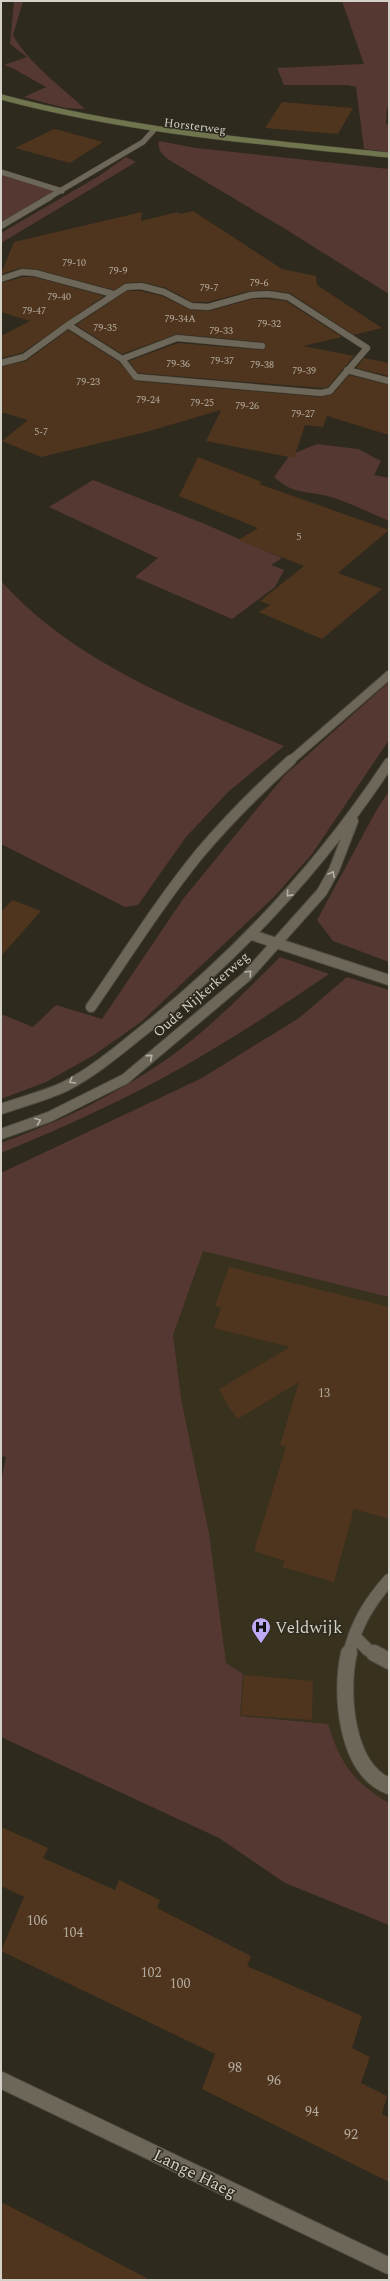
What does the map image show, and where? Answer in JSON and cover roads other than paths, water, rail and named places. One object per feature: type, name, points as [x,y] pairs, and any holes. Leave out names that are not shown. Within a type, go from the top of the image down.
[{"type":"main road","name":"Horsterweg","points":[[1,97],[88,119],[153,130],[389,155]]},
{"type":"street","points":[[1,226],[143,142],[153,130]]},
{"type":"street","points":[[1,172],[62,191]]},
{"type":"street","points":[[1,279],[22,272],[35,273],[113,294]]},
{"type":"street","points":[[1,363],[24,357],[68,325],[113,294],[126,287],[141,286],[164,292],[191,306],[208,307],[251,295],[268,294],[288,297],[368,348],[330,391],[313,392],[136,377],[122,359],[68,325]]},
{"type":"street","points":[[122,359],[178,338],[262,346]]},
{"type":"street","points":[[347,370],[389,381]]},
{"type":"street","points":[[91,1007],[191,865],[218,833],[281,768],[389,675]]},
{"type":"street","name":"Oude Nijkerkerweg","points":[[1,1109],[63,1087],[106,1061],[165,1014],[252,935],[298,884],[358,810],[389,763]]},
{"type":"street","name":"Oude Nijkerkerweg","points":[[1,1134],[48,1117],[124,1079],[246,977],[322,892],[334,870],[358,810]]},
{"type":"street","points":[[252,935],[389,980]]},
{"type":"street","points":[[389,1580],[367,1606],[354,1636],[347,1663],[345,1690],[347,1724],[353,1747],[368,1770],[389,1786]]},
{"type":"street","points":[[354,1636],[368,1650],[389,1661]]},
{"type":"street","name":"Lange Haeg","points":[[1,2080],[389,2266]]},
{"type":"place","name":"Veldwijk","points":[[261,1644]]}]
